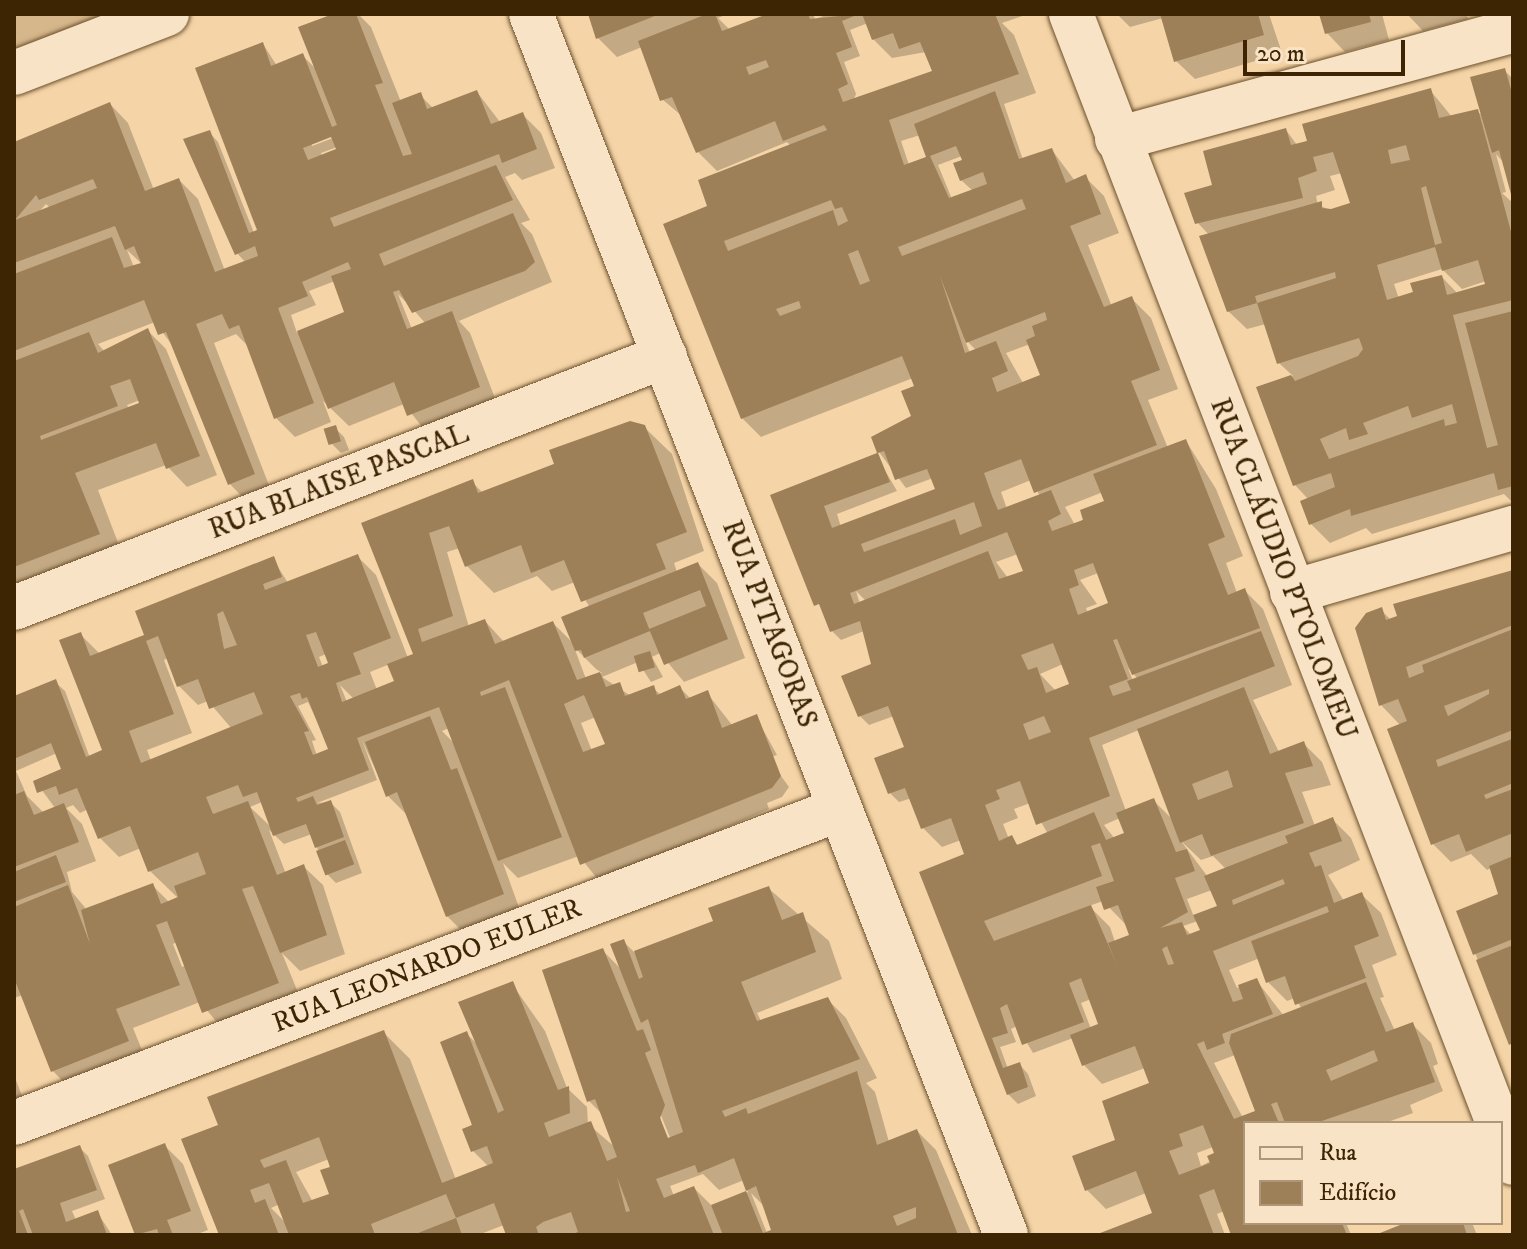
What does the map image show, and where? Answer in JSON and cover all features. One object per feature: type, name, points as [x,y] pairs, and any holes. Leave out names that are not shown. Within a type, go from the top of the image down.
[{"type":"street","points":[[14,73],[167,14]]},
{"type":"street","name":"RUA PITAGORAS","points":[[531,14],[1006,1235]]},
{"type":"street","name":"RUA CLÁUDIO PTOLOMEU","points":[[1071,14],[1497,1121]]},
{"type":"street","points":[[1117,139],[1513,31]]},
{"type":"street","name":"RUA BLAISE PASCAL","points":[[14,608],[665,356]]},
{"type":"street","points":[[1292,592],[1513,528]]},
{"type":"street","name":"RUA LEONARDO EULER","points":[[14,1123],[840,809]]},
{"type":"street","points":[[1503,1137],[1513,1163]]},
{"type":"shaded area","points":[[14,14],[167,14],[14,73]]},
{"type":"building","points":[[333,14],[356,14],[383,83],[375,85],[403,156],[412,154],[392,103],[421,92],[427,109],[477,90],[491,124],[523,112],[537,149],[502,163],[499,154],[330,218],[334,227],[496,165],[513,200],[379,254],[384,266],[513,213],[535,262],[525,271],[412,313],[399,290],[393,292],[407,329],[452,311],[480,387],[407,416],[394,382],[328,409],[297,331],[344,312],[331,276],[351,269],[348,262],[302,282],[308,296],[278,308],[314,403],[274,419],[239,325],[229,329],[222,314],[196,324],[255,474],[228,485],[166,332],[158,335],[144,300],[14,351],[14,274],[112,237],[124,268],[141,263],[134,246],[125,250],[115,226],[14,263],[14,142],[110,102],[145,191],[179,178],[215,272],[258,256],[255,246],[235,255],[183,139],[210,130],[249,233],[257,230],[195,68],[263,42],[271,66],[303,53],[332,127],[337,125],[298,27]],"holes":[[[331,137],[336,149],[308,160],[303,148]],[[93,179],[97,188],[15,220],[36,195],[39,200]]]},
{"type":"building","points":[[588,14],[660,14],[596,39]]},
{"type":"building","points":[[707,14],[715,14],[722,31],[767,14],[808,14],[810,19],[859,14],[842,21],[852,47],[836,53],[848,84],[838,89],[843,102],[932,71],[920,42],[899,49],[893,33],[872,40],[862,14],[995,14],[1019,74],[889,120],[904,165],[926,157],[914,124],[995,91],[1019,159],[1052,148],[1066,183],[1086,174],[1101,214],[1070,226],[1104,307],[1132,296],[1160,370],[1131,381],[1157,445],[1034,493],[1021,459],[984,473],[998,510],[1051,490],[1061,514],[1048,521],[1052,531],[1083,520],[1080,510],[1104,501],[1093,474],[1186,439],[1225,537],[1208,544],[1228,595],[1245,588],[1260,628],[1132,675],[1117,639],[1113,640],[1128,679],[1109,686],[1113,696],[1131,690],[1127,681],[1261,631],[1275,666],[1089,738],[1110,796],[1036,825],[1020,781],[996,790],[1000,799],[985,805],[999,841],[1012,835],[1017,845],[1094,812],[1106,840],[1124,833],[1116,813],[1154,798],[1176,852],[1187,849],[1195,871],[1175,878],[1188,912],[1160,928],[1182,922],[1187,935],[1200,930],[1193,915],[1217,906],[1204,876],[1288,843],[1285,836],[1333,817],[1342,841],[1309,853],[1315,867],[1321,865],[1334,903],[1362,892],[1379,936],[1354,946],[1366,978],[1295,1005],[1285,976],[1266,983],[1251,941],[1329,912],[1327,906],[1213,951],[1233,1002],[1243,999],[1238,985],[1257,978],[1273,1014],[1222,1034],[1225,1043],[1207,1050],[1204,1041],[1197,1044],[1234,1119],[1255,1111],[1229,1043],[1231,1034],[1366,982],[1386,1032],[1413,1022],[1435,1082],[1322,1121],[1284,1121],[1277,1102],[1271,1104],[1278,1121],[1243,1121],[1243,1225],[1343,1225],[1347,1235],[1231,1235],[1214,1189],[1199,1195],[1214,1235],[1095,1235],[1152,1213],[1136,1171],[1085,1191],[1072,1156],[1115,1140],[1102,1101],[1149,1083],[1135,1046],[1082,1066],[1070,1035],[1098,1024],[1081,978],[1069,983],[1084,1022],[1022,1045],[1007,1004],[1000,1008],[1008,1033],[992,1038],[1003,1068],[1020,1062],[1028,1087],[1007,1095],[919,872],[964,854],[951,818],[921,829],[905,788],[888,794],[874,758],[904,747],[888,706],[858,717],[841,676],[871,664],[860,621],[830,632],[819,604],[814,606],[770,495],[877,453],[871,437],[911,416],[901,391],[914,386],[902,356],[741,419],[663,224],[707,206],[698,180],[827,130],[824,125],[783,141],[775,121],[696,153],[672,97],[660,101],[638,41]],"holes":[[[766,60],[769,67],[749,75],[746,67]],[[956,146],[962,160],[953,163],[960,181],[983,172],[987,184],[949,198],[930,156]],[[1022,199],[1026,209],[902,256],[898,247]],[[831,200],[835,209],[842,207],[848,221],[838,226],[833,210],[728,251],[724,241]],[[858,250],[870,281],[860,285],[848,254]],[[940,276],[966,343],[1045,312],[1047,320],[1032,326],[1035,336],[1026,340],[1040,375],[997,392],[992,378],[1008,371],[996,341],[965,353]],[[799,301],[801,308],[780,316],[776,309]],[[884,451],[895,480],[927,469],[935,489],[832,528],[824,506],[890,482],[878,453]],[[974,502],[982,526],[960,535],[955,519],[864,552],[861,544]],[[1007,532],[1023,571],[999,579],[988,551],[854,604],[850,593]],[[1093,563],[1108,603],[1078,615],[1069,589],[1079,585],[1074,570]],[[1053,643],[1069,684],[1046,693],[1037,667],[1028,670],[1021,655]],[[1044,716],[1051,732],[1029,740],[1023,724]],[[1100,843],[1114,881],[1096,887],[1104,910],[1118,905],[1129,935],[1108,943],[1117,965],[1091,905],[994,941],[984,921],[1102,876],[1091,846]],[[1283,879],[1285,884],[1233,905],[1232,900]],[[1167,946],[1174,964],[1168,965],[1162,949]],[[1374,1050],[1378,1061],[1331,1081],[1326,1070]],[[1203,1125],[1214,1153],[1207,1156],[1210,1163],[1179,1175],[1169,1151],[1183,1146],[1179,1134]]]},
{"type":"building","points":[[1160,14],[1258,14],[1264,35],[1174,62]]},
{"type":"building","points":[[1319,14],[1369,14],[1371,22],[1325,34]]},
{"type":"building","points":[[1505,68],[1513,97],[1512,198],[1499,150],[1492,153],[1470,77]]},
{"type":"building","points":[[1431,88],[1439,118],[1478,109],[1513,239],[1513,300],[1453,315],[1487,448],[1498,445],[1465,323],[1513,311],[1513,486],[1498,490],[1494,473],[1351,516],[1350,509],[1309,525],[1300,501],[1335,487],[1331,473],[1293,486],[1256,387],[1291,375],[1295,381],[1358,356],[1363,349],[1359,338],[1277,364],[1257,303],[1227,312],[1199,236],[1322,201],[1322,208],[1331,209],[1350,203],[1333,152],[1313,157],[1317,171],[1298,178],[1303,198],[1195,224],[1184,193],[1212,185],[1203,151],[1286,128],[1291,145],[1307,141],[1302,124]],"holes":[[[1406,145],[1410,160],[1391,164],[1388,150]],[[1426,186],[1442,243],[1435,245],[1421,188]],[[1435,247],[1442,271],[1478,260],[1485,284],[1447,295],[1442,275],[1410,283],[1413,292],[1387,300],[1377,265]],[[1335,272],[1336,278],[1257,303],[1255,296]],[[1452,404],[1457,423],[1445,426],[1444,419],[1329,459],[1320,439],[1346,428],[1349,440],[1368,434],[1363,423],[1408,406],[1412,418]]]},
{"type":"building","points":[[148,328],[200,456],[166,469],[156,443],[75,473],[100,534],[14,567],[14,361],[89,332],[98,353]],"holes":[[[130,379],[139,403],[41,440],[40,436],[118,406],[110,386]]]},
{"type":"building","points":[[630,421],[645,425],[687,532],[656,544],[666,569],[581,602],[564,560],[531,573],[521,545],[465,567],[449,526],[429,533],[453,616],[418,629],[422,642],[485,619],[495,644],[553,621],[577,680],[600,672],[606,687],[620,682],[625,696],[654,685],[657,695],[680,685],[686,699],[708,690],[722,728],[757,714],[781,776],[772,788],[580,865],[509,680],[480,692],[481,696],[505,687],[562,837],[498,861],[439,707],[357,738],[369,770],[296,798],[298,802],[313,796],[317,805],[331,800],[344,837],[315,848],[306,824],[273,836],[257,792],[243,797],[238,785],[206,797],[213,814],[248,801],[277,875],[304,864],[327,935],[280,953],[253,886],[242,889],[279,983],[202,1013],[167,921],[156,925],[180,985],[116,1009],[129,1041],[51,1072],[14,978],[14,907],[68,885],[90,944],[81,910],[153,883],[161,904],[178,897],[174,886],[206,874],[198,852],[148,872],[130,826],[98,839],[77,788],[59,795],[56,786],[37,793],[33,781],[61,769],[51,743],[14,759],[14,696],[56,679],[86,757],[102,750],[59,640],[81,632],[90,656],[144,635],[135,611],[274,556],[282,577],[263,584],[265,590],[358,554],[391,638],[353,653],[361,674],[336,683],[342,702],[394,681],[387,664],[413,654],[361,523],[473,479],[478,493],[554,464],[549,450]],"holes":[[[223,611],[237,645],[224,649],[217,614]],[[316,632],[328,663],[318,667],[306,635]],[[158,636],[177,687],[198,679],[209,709],[254,692],[263,714],[141,763],[129,731],[174,714],[146,641]],[[300,693],[302,699],[307,697],[328,749],[313,755],[304,732],[309,731],[290,696]],[[584,695],[605,744],[583,752],[564,704]]]},
{"type":"building","points":[[336,425],[341,441],[329,445],[324,429]]},
{"type":"building","points":[[698,562],[728,639],[664,665],[650,631],[584,658],[581,650],[575,651],[561,617]],"holes":[[[700,590],[706,606],[649,629],[643,613]]]},
{"type":"building","points":[[1513,570],[1513,625],[1406,667],[1409,678],[1424,672],[1422,665],[1513,629],[1513,730],[1436,760],[1438,767],[1512,739],[1513,733],[1513,783],[1484,795],[1486,799],[1513,789],[1513,833],[1466,852],[1459,834],[1431,845],[1387,729],[1407,721],[1398,699],[1379,706],[1355,628],[1366,613],[1382,607],[1386,620],[1397,616],[1393,604]],"holes":[[[1489,689],[1489,694],[1448,716],[1444,706]]]},
{"type":"building","points":[[650,651],[655,667],[639,672],[634,656]]},
{"type":"building","points":[[1244,687],[1270,754],[1304,741],[1313,766],[1285,773],[1304,823],[1211,856],[1202,834],[1180,843],[1137,729]],"holes":[[[1228,770],[1233,787],[1198,800],[1192,784]]]},
{"type":"building","points":[[430,716],[451,770],[457,768],[504,894],[446,917],[397,792],[386,797],[365,742]]},
{"type":"building","points":[[24,791],[34,815],[64,803],[79,842],[14,867],[14,795]]},
{"type":"building","points":[[345,840],[354,864],[325,875],[316,851]]},
{"type":"building","points":[[56,855],[66,882],[14,902],[14,872]]},
{"type":"building","points":[[1513,856],[1513,939],[1473,955],[1456,911],[1498,894],[1489,866]]},
{"type":"building","points":[[769,886],[782,920],[803,912],[816,952],[741,982],[757,1021],[828,997],[860,1059],[722,1111],[725,1117],[746,1108],[748,1114],[857,1071],[877,1145],[917,1129],[958,1235],[723,1235],[711,1205],[746,1191],[734,1158],[698,1173],[695,1165],[656,1179],[664,1198],[694,1186],[714,1235],[569,1235],[578,1232],[571,1212],[536,1227],[539,1235],[506,1235],[494,1203],[456,1218],[446,1194],[371,1224],[375,1235],[289,1235],[269,1183],[250,1190],[255,1203],[265,1199],[279,1235],[219,1235],[181,1139],[218,1125],[207,1097],[384,1030],[442,1183],[493,1163],[487,1146],[471,1152],[462,1129],[472,1125],[440,1042],[467,1031],[498,1113],[504,1110],[458,1002],[513,981],[558,1090],[569,1086],[570,1113],[544,1123],[549,1137],[591,1121],[607,1161],[617,1157],[595,1099],[587,1102],[542,970],[603,948],[637,1031],[643,1029],[651,1050],[645,1053],[665,1105],[660,1118],[668,1138],[683,1132],[648,1019],[641,1023],[610,944],[624,939],[639,979],[643,977],[634,951],[713,921],[708,908]],"holes":[[[319,1137],[330,1167],[320,1170],[329,1194],[303,1203],[286,1160],[264,1168],[260,1160]],[[617,1177],[630,1211],[626,1212]],[[756,1186],[771,1230],[763,1233],[746,1191]],[[916,1207],[916,1218],[897,1226],[893,1216]]]},
{"type":"building","points":[[1513,945],[1513,1043],[1509,1045],[1476,960]]},
{"type":"building","points":[[165,1143],[191,1211],[167,1220],[173,1235],[159,1235],[157,1229],[135,1235],[108,1165]]},
{"type":"building","points":[[80,1145],[97,1190],[60,1203],[66,1222],[98,1210],[107,1235],[33,1235],[23,1209],[19,1211],[28,1235],[14,1235],[14,1169]]},
{"type":"building","points":[[456,1218],[462,1235],[413,1235]]},
{"type":"building","points":[[1400,1225],[1464,1225],[1467,1235],[1375,1235]]}]
